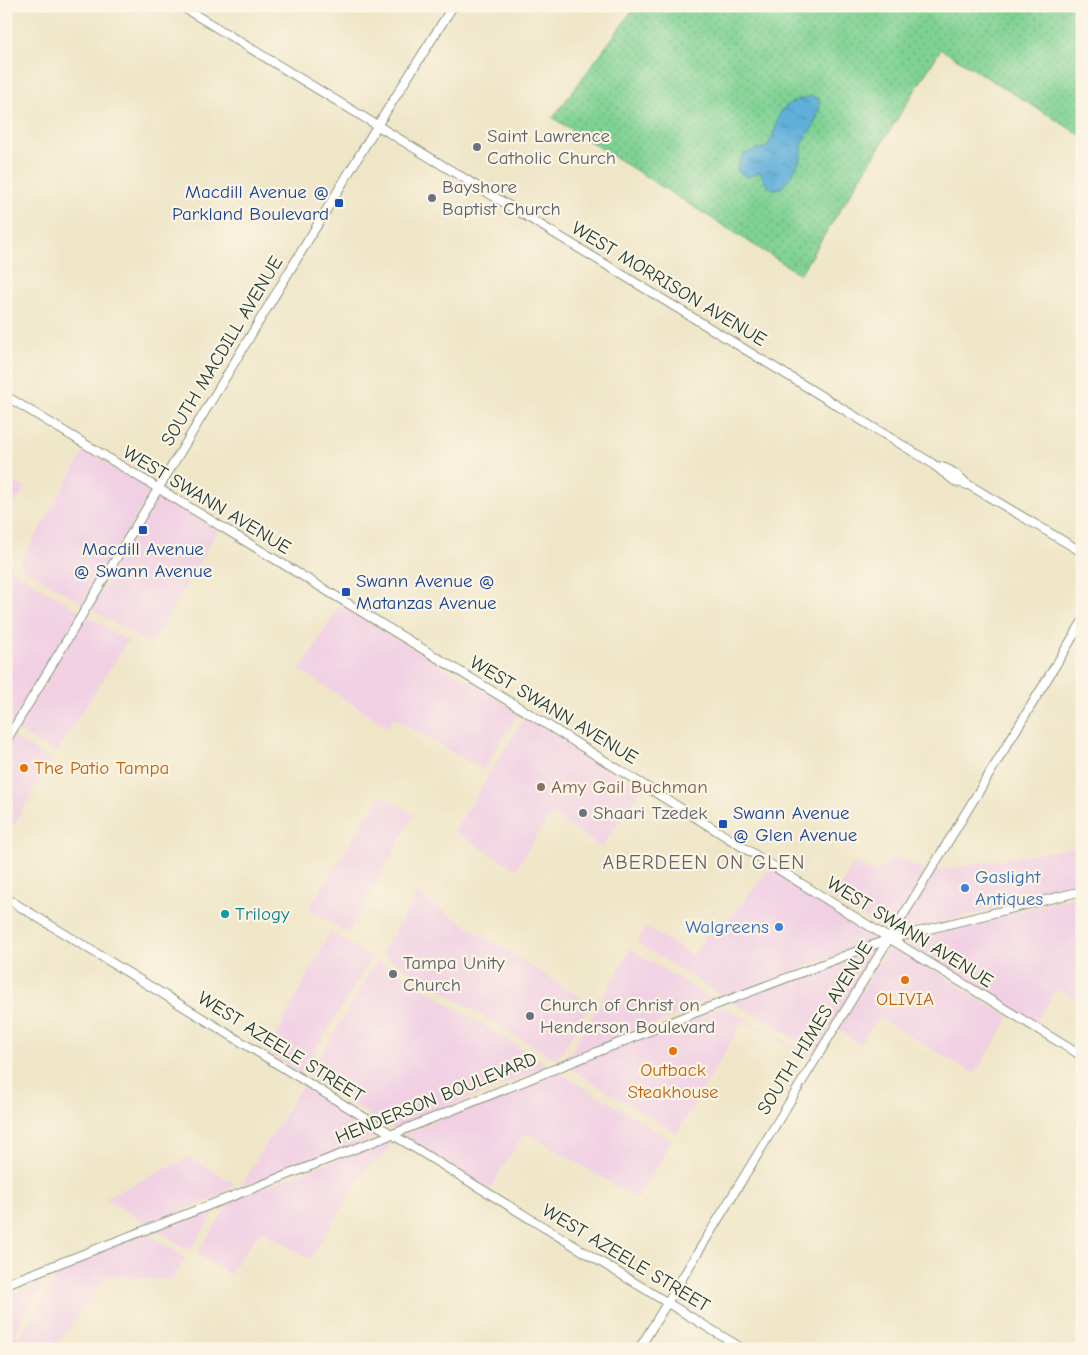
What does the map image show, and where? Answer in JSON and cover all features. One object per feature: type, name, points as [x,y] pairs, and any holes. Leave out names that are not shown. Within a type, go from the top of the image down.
[{"type":"street","name":"WEST MORRISON AVENUE","points":[[180,6],[936,466],[956,482],[969,486],[1082,552]]},
{"type":"street","name":"SOUTH MACDILL AVENUE","points":[[6,741],[377,126],[453,6]]},
{"type":"street","name":"WEST SWANN AVENUE","points":[[6,396],[532,715],[889,939],[1082,1056]]},
{"type":"street","name":"SOUTH HIMES AVENUE","points":[[639,1349],[1082,622]]},
{"type":"street","name":"HENDERSON BOULEVARD","points":[[6,1284],[393,1134],[698,1011],[889,939],[1082,890]]},
{"type":"street","name":"WEST AZEELE STREET","points":[[6,898],[744,1349]]},
{"type":"shaded area","points":[[85,450],[152,490],[84,604],[19,565]]},
{"type":"shaded area","points":[[6,477],[25,488],[6,517]]},
{"type":"shaded area","points":[[158,494],[218,530],[151,645],[90,608]]},
{"type":"shaded area","points":[[6,566],[80,611],[11,726],[6,723]]},
{"type":"shaded area","points":[[340,604],[519,712],[483,770],[394,718],[388,727],[300,670]]},
{"type":"shaded area","points":[[86,615],[128,641],[56,753],[17,730]]},
{"type":"shaded area","points":[[526,716],[642,788],[602,848],[551,813],[516,869],[454,831]]},
{"type":"shaded area","points":[[13,737],[51,760],[6,839],[6,748]]},
{"type":"shaded area","points":[[381,795],[414,815],[348,933],[309,909]]},
{"type":"shaded area","points":[[1082,846],[1082,887],[897,933],[934,871]]},
{"type":"shaded area","points":[[897,857],[926,870],[888,933],[833,899],[854,863],[875,872]]},
{"type":"shaded area","points":[[770,868],[880,938],[724,997],[636,942],[646,927],[693,956],[714,923],[726,923]]},
{"type":"shaded area","points":[[417,894],[591,1004],[557,1061],[382,954]]},
{"type":"shaded area","points":[[1082,895],[1082,1003],[1057,989],[1035,1023],[900,940]]},
{"type":"shaded area","points":[[330,931],[372,957],[301,1074],[267,1053]]},
{"type":"shaded area","points":[[890,944],[1010,1017],[975,1074],[879,1018],[860,1044],[839,1030]]},
{"type":"shaded area","points":[[881,946],[816,1050],[732,1002]]},
{"type":"shaded area","points":[[631,949],[714,1001],[567,1059]]},
{"type":"shaded area","points":[[378,960],[549,1066],[394,1130],[308,1077]]},
{"type":"shaded area","points":[[722,1006],[812,1057],[811,1060],[744,1020],[677,1133],[567,1067]]},
{"type":"shaded area","points":[[557,1071],[672,1140],[638,1199],[525,1132],[490,1189],[402,1135]]},
{"type":"shaded area","points":[[303,1084],[384,1134],[239,1189]]},
{"type":"shaded area","points":[[390,1139],[391,1144],[382,1158],[371,1162],[310,1259],[261,1230],[229,1274],[197,1254],[232,1199]]},
{"type":"shaded area","points":[[190,1157],[234,1183],[227,1193],[147,1224],[105,1198]]},
{"type":"shaded area","points":[[220,1204],[190,1251],[155,1229]]},
{"type":"shaded area","points":[[146,1233],[186,1258],[172,1280],[108,1275],[58,1342],[68,1349],[44,1349],[20,1335],[63,1265]]},
{"type":"shaded area","points":[[45,1283],[13,1334],[38,1349],[6,1349],[6,1296],[34,1285]]},
{"type":"green space","points":[[636,6],[1082,6],[1082,136],[941,49],[800,274],[553,118]]},
{"type":"water","points":[[812,96],[819,99],[820,107],[813,127],[803,141],[801,158],[790,178],[781,188],[774,189],[767,185],[760,172],[748,176],[737,170],[743,155],[750,151],[766,148],[772,139],[782,110],[798,100]]},
{"type":"place","name":"Saint Lawrence Catholic Church","points":[[477,147]]},
{"type":"place","name":"Bayshore Baptist Church","points":[[432,198]]},
{"type":"place","name":"Macdill Avenue @ Parkland Boulevard","points":[[339,203]]},
{"type":"place","name":"Macdill Avenue @ Swann Avenue","points":[[143,530]]},
{"type":"place","name":"Swann Avenue @ Matanzas Avenue","points":[[346,592]]},
{"type":"place","name":"The Patio Tampa","points":[[24,768]]},
{"type":"place","name":"Amy Gail Buchman","points":[[541,787]]},
{"type":"place","name":"Shaari Tzedek","points":[[583,813]]},
{"type":"place","name":"Swann Avenue @ Glen Avenue","points":[[723,824]]},
{"type":"place","name":"Gaslight Antiques","points":[[965,888]]},
{"type":"place","name":"Trilogy","points":[[225,914]]},
{"type":"place","name":"Walgreens","points":[[779,927]]},
{"type":"place","name":"Tampa Unity Church","points":[[393,974]]},
{"type":"place","name":"OLIVIA","points":[[905,980]]},
{"type":"place","name":"Church of Christ on Henderson Boulevard","points":[[530,1016]]},
{"type":"place","name":"Outback Steakhouse","points":[[673,1051]]},
{"type":"district","name":"ABERDEEN ON GLEN","points":[[704,862]]}]
